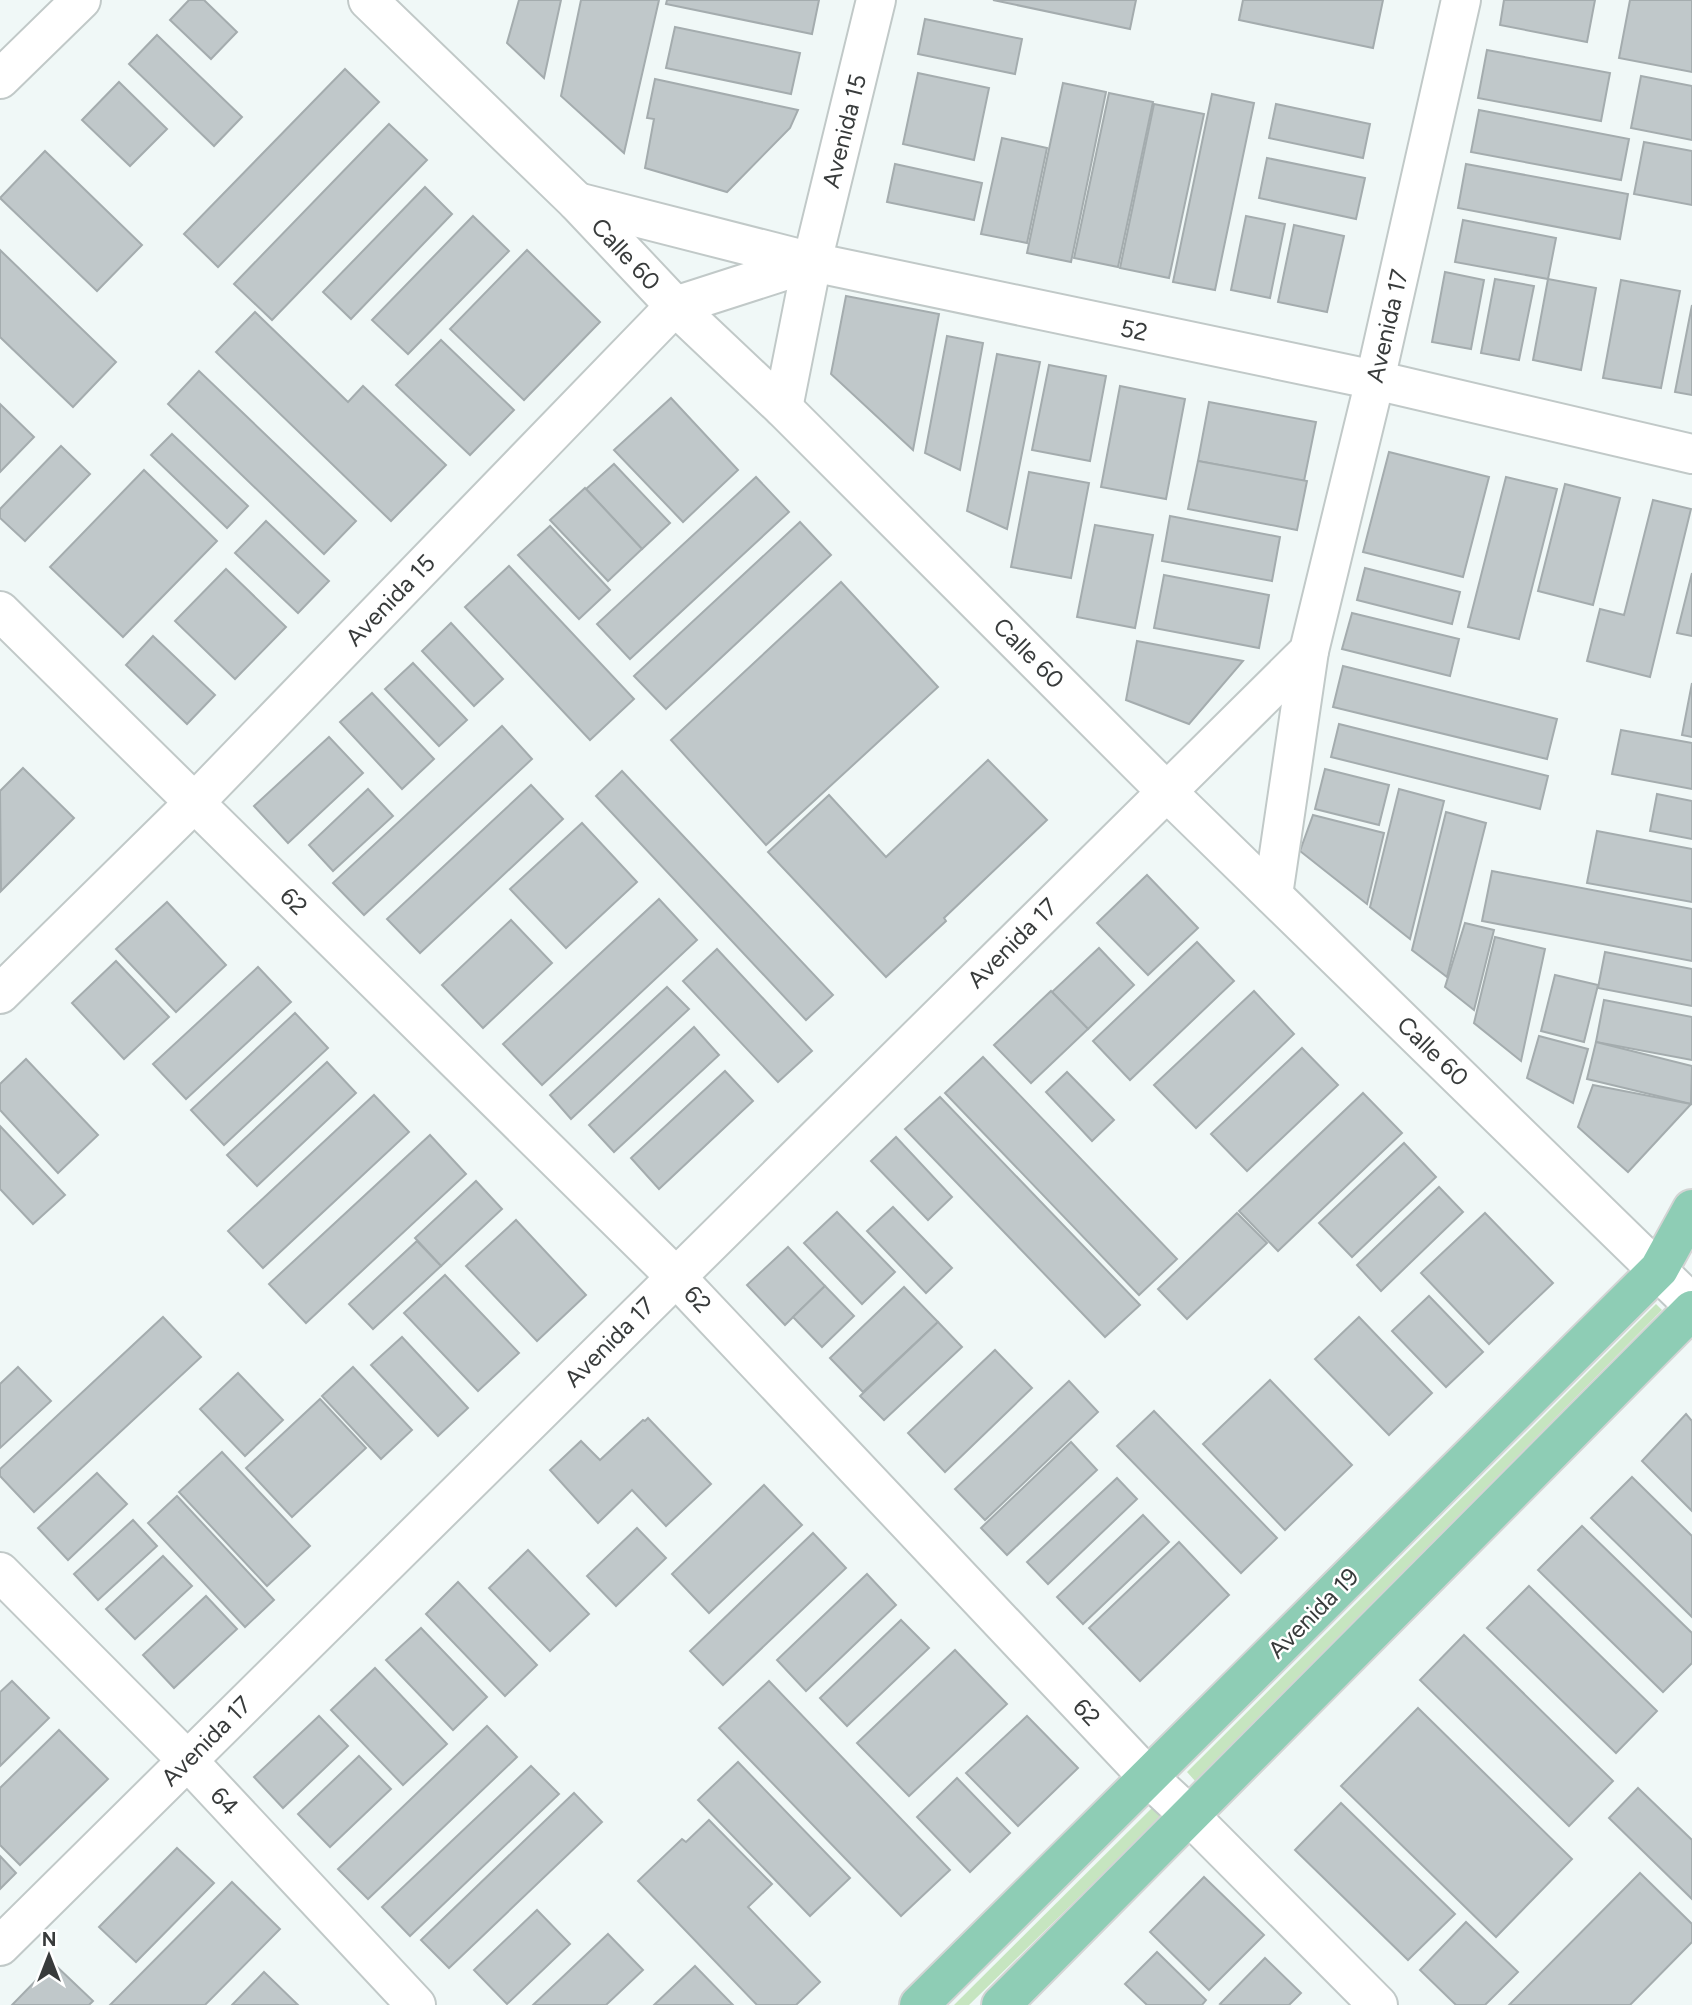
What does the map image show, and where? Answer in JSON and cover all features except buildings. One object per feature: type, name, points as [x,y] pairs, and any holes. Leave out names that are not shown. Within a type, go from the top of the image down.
[{"type":"main road","name":"Avenida 19","points":[[919,2005],[1659,1269],[1692,1209]]},
{"type":"main road","points":[[1001,2005],[1692,1310]]},
{"type":"street","points":[[0,79],[81,0]]},
{"type":"street","name":"Calle 60","points":[[368,0],[578,202],[675,306],[783,408],[1166,791],[1692,1304]]},
{"type":"street","name":"Avenida 15","points":[[783,408],[812,262],[876,0]]},
{"type":"street","name":"Avenida 17","points":[[1273,895],[1309,651],[1375,380],[1461,0]]},
{"type":"street","name":"52","points":[[578,202],[812,262],[1375,380],[1692,454]]},
{"type":"street","name":"Avenida 15","points":[[0,994],[194,803],[675,306],[812,262]]},
{"type":"street","name":"62","points":[[0,611],[676,1276],[1148,1777],[1378,2005]]},
{"type":"street","name":"Avenida 17","points":[[0,1946],[1309,651]]},
{"type":"street","name":"64","points":[[0,1572],[187,1760],[416,2005]]},
{"type":"green space","points":[[1656,1304],[1662,1310],[1196,1782],[1187,1772]]},
{"type":"green space","points":[[1158,1802],[1167,1811],[969,2005],[954,2005]]}]
